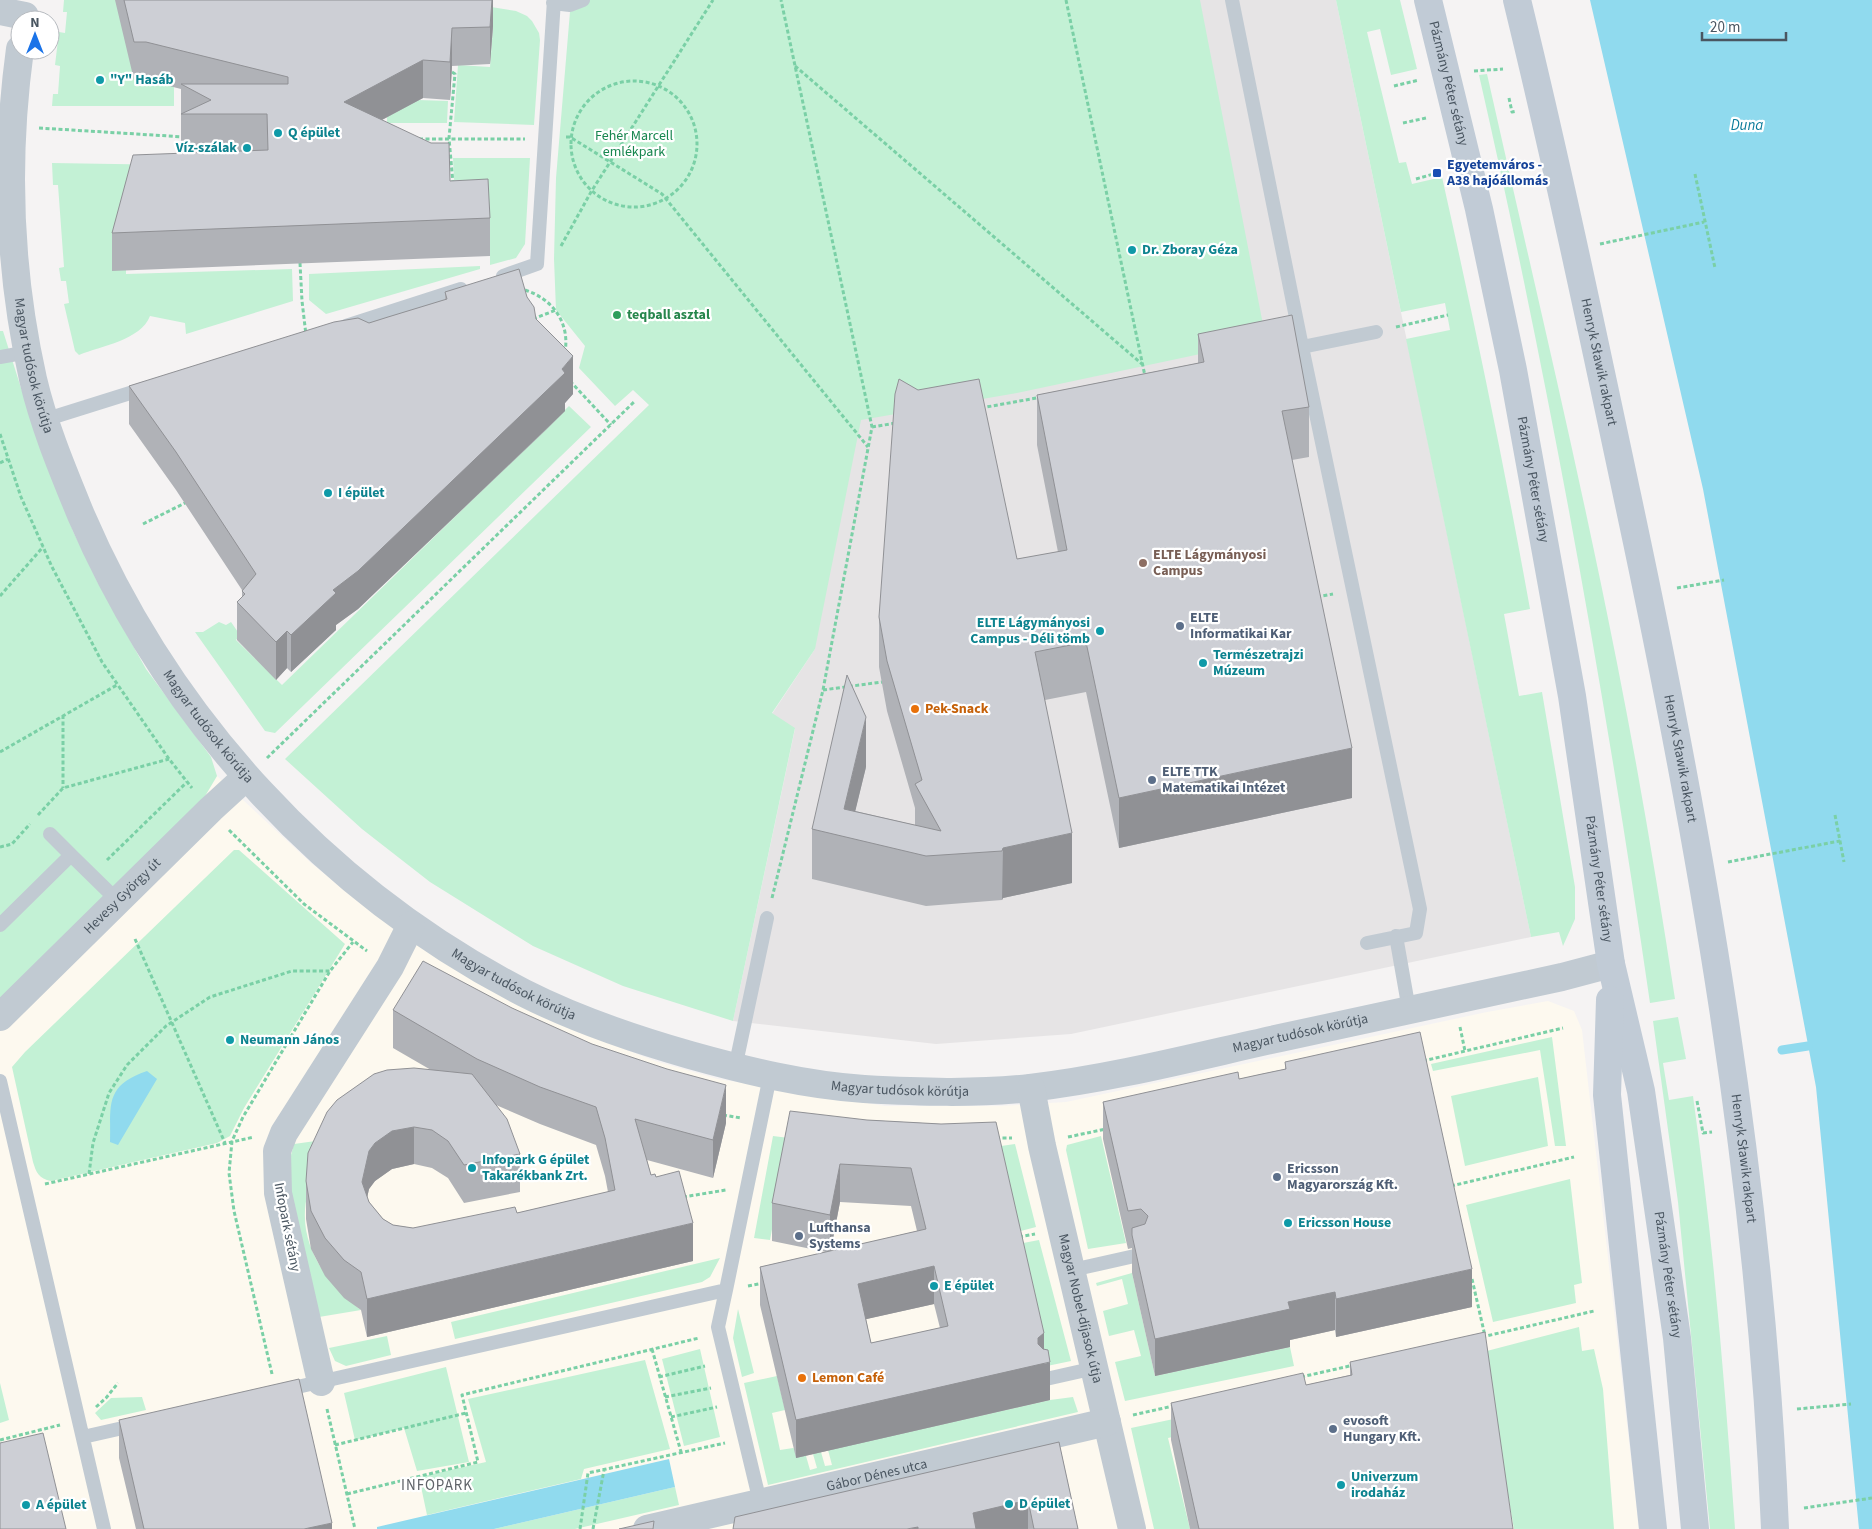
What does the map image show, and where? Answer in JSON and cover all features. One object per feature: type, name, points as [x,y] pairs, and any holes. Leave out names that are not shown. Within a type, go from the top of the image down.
[{"type":"street","name":"Pázmány Péter sétány","points":[[1428,0],[1479,209],[1526,437],[1572,696],[1611,964],[1642,1091],[1677,1338],[1695,1529]]},
{"type":"street","name":"Henryk Sławik rakpart","points":[[1517,0],[1590,320],[1668,686],[1703,878],[1748,1190],[1759,1293],[1775,1529]]},
{"type":"street","name":"Magyar tudósok körútja","points":[[19,60],[13,128],[11,212],[16,282],[28,352],[44,420],[65,478],[94,546],[127,612],[180,692],[246,777],[273,807],[373,896],[411,925],[468,961],[536,999],[589,1022],[656,1045],[735,1068],[770,1076],[856,1088],[977,1092],[1031,1088],[1180,1060],[1611,964]]},
{"type":"street","name":"Hevesy György út","points":[[0,1017],[211,809],[246,777]]},
{"type":"street","name":"Infopark sétány","points":[[321,1382],[278,1193],[277,1150],[284,1133],[390,967],[411,925]]},
{"type":"street","name":"Pázmány Péter sétány","points":[[1611,964],[1607,1095],[1653,1529]]},
{"type":"street","name":"Magyar Nobel-díjasok útja","points":[[1031,1088],[1040,1137],[1095,1368],[1120,1418],[1132,1529]]},
{"type":"street","name":"Gábor Dénes utca","points":[[647,1529],[696,1523],[760,1502],[1120,1418]]},
{"type":"lane","points":[[307,338],[537,264],[553,2],[570,5],[584,0]]},
{"type":"lane","points":[[1232,0],[1302,347],[1420,909],[1416,933],[1367,943]]},
{"type":"lane","points":[[1302,347],[1376,332]]},
{"type":"lane","points":[[0,357],[28,352]]},
{"type":"lane","points":[[44,420],[161,384]]},
{"type":"lane","points":[[50,834],[118,901]]},
{"type":"lane","points":[[0,926],[71,855]]},
{"type":"lane","points":[[735,1068],[767,918]]},
{"type":"lane","points":[[1396,936],[1410,1010]]},
{"type":"lane","points":[[760,1502],[718,1327],[770,1076]]},
{"type":"lane","points":[[0,1081],[104,1529]]},
{"type":"lane","points":[[1072,1270],[1139,1255]]},
{"type":"lane","points":[[266,1395],[726,1290]]},
{"type":"lane","points":[[1046,1378],[1095,1368]]},
{"type":"lane","points":[[83,1437],[151,1422]]},
{"type":"path","points":[[537,264],[554,258],[591,192],[713,0]]},
{"type":"path","points":[[767,918],[824,690],[872,427],[781,0]]},
{"type":"path","points":[[1066,0],[1146,379]]},
{"type":"path","points":[[795,66],[1142,364]]},
{"type":"path","points":[[1468,72],[1503,68]]},
{"type":"path","points":[[452,72],[455,74],[449,138],[453,187]]},
{"type":"path","points":[[1394,86],[1426,79]]},
{"type":"path","points":[[633,80],[659,86],[669,92],[686,108],[697,140],[694,163],[684,183],[666,198],[641,207],[627,207],[614,204],[591,192],[578,176],[571,157],[570,137],[579,112],[596,92],[608,86],[633,80]]},
{"type":"path","points":[[1402,123],[1426,118]]},
{"type":"path","points":[[13,128],[190,137]]},
{"type":"path","points":[[570,137],[666,198],[869,447]]},
{"type":"path","points":[[412,138],[546,139]]},
{"type":"path","points":[[1416,178],[1437,173]]},
{"type":"path","points":[[1695,174],[1714,268]]},
{"type":"path","points":[[1600,244],[1704,222]]},
{"type":"path","points":[[300,263],[302,301],[307,338]]},
{"type":"path","points":[[515,272],[521,289],[545,299],[556,310],[564,326],[564,355]]},
{"type":"path","points":[[532,320],[556,310]]},
{"type":"path","points":[[1376,332],[1448,315]]},
{"type":"path","points":[[564,375],[611,424]]},
{"type":"path","points":[[980,408],[1048,396]]},
{"type":"path","points":[[246,777],[635,401]]},
{"type":"path","points":[[872,427],[902,422]]},
{"type":"path","points":[[0,434],[21,497],[43,547],[98,654],[117,685],[169,759],[238,839],[304,904],[390,967]]},
{"type":"path","points":[[0,463],[8,459]]},
{"type":"path","points":[[143,524],[194,498]]},
{"type":"path","points":[[0,596],[43,547]]},
{"type":"path","points":[[1677,588],[1724,580]]},
{"type":"path","points":[[824,690],[882,682]]},
{"type":"path","points":[[0,752],[117,685]]},
{"type":"path","points":[[63,715],[64,788]]},
{"type":"path","points":[[0,847],[12,844],[64,788],[169,759]]},
{"type":"path","points":[[92,875],[187,782]]},
{"type":"path","points":[[1835,815],[1844,862]]},
{"type":"path","points":[[1728,862],[1840,841]]},
{"type":"path","points":[[135,939],[225,1143]]},
{"type":"path","points":[[90,1174],[93,1143],[109,1093],[127,1066],[172,1022],[210,997],[279,974],[292,971],[330,971]]},
{"type":"path","points":[[1459,1023],[1465,1051]]},
{"type":"path","points":[[1414,1063],[1563,1028]]},
{"type":"path","points":[[1423,1061],[1425,1070]]},
{"type":"path","points":[[1697,1101],[1701,1127]]},
{"type":"path","points":[[720,1114],[761,1121]]},
{"type":"path","points":[[990,1138],[1040,1137],[1059,1139],[1113,1128]]},
{"type":"path","points":[[25,1189],[225,1143],[267,1134],[284,1133]]},
{"type":"path","points":[[1444,1188],[1574,1158]]},
{"type":"path","points":[[1449,1176],[1454,1196]]},
{"type":"path","points":[[675,1198],[748,1186]]},
{"type":"path","points":[[1014,1238],[1038,1234]]},
{"type":"path","points":[[1470,1271],[1485,1336]]},
{"type":"path","points":[[726,1290],[765,1283]]},
{"type":"path","points":[[1476,1338],[1594,1312]]},
{"type":"path","points":[[347,1494],[478,1462],[462,1395],[719,1334]]},
{"type":"path","points":[[652,1349],[681,1452]]},
{"type":"path","points":[[660,1377],[726,1362]]},
{"type":"path","points":[[1295,1378],[1362,1364]]},
{"type":"path","points":[[321,1382],[355,1529]]},
{"type":"path","points":[[0,1440],[80,1420],[106,1398],[118,1383]]},
{"type":"path","points":[[665,1398],[732,1384]]},
{"type":"path","points":[[671,1417],[736,1403]]},
{"type":"path","points":[[1120,1418],[1180,1404]]},
{"type":"path","points":[[1797,1409],[1851,1404]]},
{"type":"path","points":[[335,1445],[466,1413]]},
{"type":"path","points":[[580,1529],[588,1473],[745,1438]]},
{"type":"path","points":[[593,1529],[605,1474],[604,1470]]},
{"type":"path","points":[[1804,1508],[1872,1498]]},
{"type":"shaded area","name":"ELTE Lágymányosi Campus","points":[[768,0],[1336,0],[1531,937],[1071,1034],[936,1044],[733,1021],[795,729],[772,714],[815,649]]},
{"type":"shaded area","points":[[217,776],[311,863],[361,904],[444,962],[572,1029],[655,1061],[718,1079],[885,1106],[1000,1106],[1066,1102],[1487,1012],[1548,1001],[1574,1011],[1582,1030],[1639,1529],[0,1529],[0,999],[198,808]]},
{"type":"green space","points":[[64,0],[297,0],[134,79],[174,82],[174,106],[52,106],[53,94],[58,94],[60,66],[55,65],[56,60],[60,60],[60,32],[65,33],[67,12],[63,12]]},
{"type":"green space","points":[[311,0],[447,0],[516,11],[527,16],[539,33],[540,40],[534,125],[454,122],[458,65],[490,67],[493,26]]},
{"type":"green space","name":"Fehér Marcell emlékpark","points":[[571,0],[1200,0],[1266,340],[1017,393],[861,420],[815,649],[772,713],[795,728],[733,1021],[623,986],[533,946],[430,882],[362,829],[285,759],[649,405],[633,390],[615,406],[579,368],[585,346],[556,310],[554,259],[556,178]]},
{"type":"green space","points":[[1336,0],[1400,0],[1417,69],[1391,75],[1380,29],[1367,32],[1399,163],[1406,162],[1412,184],[1442,177],[1466,284],[1530,609],[1504,614],[1519,696],[1542,692],[1575,887],[1575,919],[1563,946],[1559,932],[1531,937],[1406,339],[1450,330],[1445,303],[1401,312]]},
{"type":"green space","points":[[1487,74],[1602,589],[1641,789],[1675,999],[1650,1003],[1633,886],[1574,538],[1529,306],[1479,75]]},
{"type":"green space","points":[[387,99],[448,101],[447,123],[387,123]]},
{"type":"green space","points":[[453,158],[530,158],[525,244],[516,258],[490,265],[490,255],[456,218]]},
{"type":"green space","points":[[52,163],[177,165],[126,270],[126,274],[292,269],[293,301],[186,334],[185,323],[150,316],[138,331],[129,337],[79,355],[75,351],[64,304],[69,303],[66,281],[61,281],[59,268],[64,267],[58,185],[53,185]]},
{"type":"green space","points":[[480,266],[480,269],[326,314],[309,300],[309,274]]},
{"type":"green space","points":[[0,331],[3,331],[21,388],[73,531],[98,583],[146,669],[211,757],[217,776],[198,808],[0,999]]},
{"type":"green space","points":[[569,406],[591,427],[275,733],[265,731],[195,632],[203,632],[219,622],[226,625],[231,622],[240,635],[236,640],[282,685]]},
{"type":"green space","points":[[234,850],[239,850],[345,944],[244,1108],[230,1136],[217,1143],[51,1181],[44,1179],[37,1172],[33,1162],[12,1067],[25,1052]]},
{"type":"green space","points":[[1678,1017],[1686,1059],[1663,1063],[1669,1100],[1693,1096],[1718,1312],[1735,1529],[1710,1529],[1678,1202],[1653,1021]]},
{"type":"green space","points":[[1552,1037],[1566,1146],[1555,1146],[1540,1050],[1433,1071],[1431,1064]]},
{"type":"green space","points":[[1538,1077],[1548,1146],[1465,1166],[1451,1096]]},
{"type":"green space","points":[[773,1136],[789,1138],[770,1240],[754,1238]]},
{"type":"green space","points":[[1101,1136],[1126,1243],[1088,1249],[1066,1150],[1067,1145]]},
{"type":"green space","points":[[337,1138],[310,1185],[305,1210],[306,1227],[309,1243],[325,1273],[335,1286],[361,1310],[319,1317],[288,1194],[289,1162],[294,1144]]},
{"type":"green space","points":[[1015,1144],[1036,1227],[1013,1233],[994,1147]]},
{"type":"green space","points":[[1570,1179],[1582,1283],[1574,1285],[1576,1303],[1493,1322],[1466,1205]]},
{"type":"green space","points":[[1039,1240],[1071,1361],[1047,1366],[1018,1244]]},
{"type":"green space","points":[[720,1258],[710,1277],[702,1282],[455,1339],[451,1322]]},
{"type":"green space","points":[[1132,1273],[1155,1376],[1290,1347],[1294,1366],[1125,1401],[1115,1362],[1141,1356],[1134,1330],[1109,1336],[1103,1311],[1128,1304],[1122,1279],[1097,1286],[1096,1283]]},
{"type":"green space","points":[[738,1309],[754,1373],[742,1377],[733,1338]]},
{"type":"green space","points":[[1579,1327],[1582,1351],[1594,1349],[1603,1389],[1614,1529],[1514,1529],[1483,1352]]},
{"type":"green space","points":[[387,1336],[391,1355],[346,1366],[335,1361],[329,1348]]},
{"type":"green space","points":[[700,1349],[720,1437],[684,1446],[662,1359]]},
{"type":"green space","points":[[645,1360],[670,1449],[584,1469],[581,1479],[427,1515],[419,1477],[486,1462],[468,1399]]},
{"type":"green space","points":[[446,1367],[469,1462],[417,1471],[404,1428],[355,1440],[344,1393]]},
{"type":"green space","points":[[777,1376],[785,1410],[772,1413],[780,1450],[793,1448],[806,1456],[810,1470],[817,1468],[813,1454],[821,1452],[825,1466],[832,1465],[828,1450],[1050,1400],[1073,1397],[1078,1412],[768,1485],[744,1383]]},
{"type":"green space","points":[[0,1383],[9,1420],[0,1423]]},
{"type":"green space","points":[[1283,1396],[1286,1412],[1168,1438],[1190,1529],[1154,1529],[1131,1428]]},
{"type":"green space","points":[[142,1397],[146,1410],[101,1420],[95,1413],[111,1398]]},
{"type":"green space","points":[[675,1487],[679,1505],[575,1529],[494,1529]]},
{"type":"water","name":"Duna","points":[[1590,0],[1872,0],[1872,1529],[1859,1529],[1816,1087],[1703,489]]},
{"type":"water","points":[[147,1071],[157,1079],[118,1145],[110,1142],[111,1107],[117,1090],[123,1083]]},
{"type":"water","points":[[669,1459],[675,1487],[494,1529],[377,1529],[377,1527]]},
{"type":"building","name":"Q épület","points":[[124,0],[492,0],[490,27],[452,28],[450,62],[423,60],[344,102],[431,143],[449,143],[450,181],[488,179],[490,218],[112,233],[133,155],[268,150],[267,114],[181,114],[211,100],[181,84],[288,84],[288,77],[146,42],[134,42]]},
{"type":"building","name":"I épület","points":[[519,269],[527,297],[534,307],[536,319],[573,356],[562,369],[565,373],[358,571],[333,590],[336,593],[291,635],[287,631],[276,642],[237,602],[245,594],[242,591],[256,574],[176,452],[129,386],[334,322],[358,318],[369,323],[447,299],[445,292]]},
{"type":"building","name":"ELTE Lágymányosi Campus - Déli tömb","points":[[1292,315],[1309,407],[1282,411],[1352,748],[1119,798],[1086,642],[1035,652],[1072,833],[1003,848],[1002,851],[926,856],[812,829],[847,675],[866,717],[844,809],[941,831],[915,784],[922,780],[887,661],[879,617],[895,394],[899,379],[918,390],[979,379],[1017,559],[1067,550],[1037,395],[1204,362],[1198,334]]},
{"type":"building","points":[[423,961],[512,1008],[592,1044],[667,1069],[726,1085],[713,1140],[635,1119],[651,1175],[655,1174],[656,1177],[679,1171],[693,1223],[367,1299],[361,1272],[344,1260],[325,1238],[311,1211],[306,1181],[308,1153],[327,1112],[337,1100],[374,1074],[387,1070],[414,1068],[472,1074],[507,1119],[520,1154],[464,1165],[448,1141],[432,1130],[414,1127],[392,1131],[375,1143],[369,1151],[362,1182],[369,1202],[383,1219],[393,1225],[413,1228],[515,1207],[517,1213],[615,1190],[605,1138],[596,1107],[540,1087],[477,1059],[393,1010]]},
{"type":"building","name":"Ericsson House","points":[[1420,1032],[1472,1269],[1336,1299],[1335,1292],[1288,1302],[1290,1309],[1155,1339],[1132,1235],[1132,1228],[1145,1224],[1148,1216],[1141,1209],[1128,1211],[1103,1102],[1238,1072],[1239,1079],[1286,1069],[1285,1062]]},
{"type":"building","name":"E épület","points":[[790,1111],[867,1120],[941,1124],[996,1122],[1044,1333],[1038,1338],[1038,1344],[1043,1349],[1048,1350],[1050,1362],[796,1420],[760,1267],[926,1229],[911,1168],[840,1164],[830,1215],[772,1203]],"holes":[[[934,1266],[948,1326],[871,1343],[858,1284]]]},
{"type":"building","name":"Univerzum irodaház","points":[[1485,1332],[1513,1529],[1199,1529],[1171,1403],[1303,1373],[1306,1385],[1352,1375],[1350,1362]]},
{"type":"building","points":[[299,1379],[332,1523],[304,1529],[144,1529],[119,1420]]},
{"type":"building","points":[[43,1433],[66,1529],[0,1529],[0,1443]]},
{"type":"building","points":[[1059,1442],[1078,1529],[1034,1529],[1028,1500],[973,1513],[976,1529],[918,1529],[918,1527],[907,1529],[733,1529],[735,1517]]},
{"type":"building","points":[[654,1521],[653,1529],[619,1529]]},
{"type":"waterway","points":[[1782,1050],[1808,1046]]},
{"type":"place","name":"\"Y\" Hasáb","points":[[100,80]]},
{"type":"place","name":"Q épület","points":[[278,133]]},
{"type":"place","name":"Víz-szálak","points":[[247,148]]},
{"type":"place","name":"Egyetemváros - A38 hajóállomás","points":[[1437,173]]},
{"type":"place","name":"Dr. Zboray Géza","points":[[1132,250]]},
{"type":"place","name":"teqball asztal","points":[[617,315]]},
{"type":"place","name":"I épület","points":[[328,493]]},
{"type":"place","name":"ELTE Lágymányosi Campus","points":[[1143,563]]},
{"type":"place","name":"ELTE Informatikai Kar","points":[[1180,626]]},
{"type":"place","name":"ELTE Lágymányosi Campus - Déli tömb","points":[[1100,631]]},
{"type":"place","name":"Természetrajzi Múzeum","points":[[1203,663]]},
{"type":"place","name":"Pek-Snack","points":[[915,709]]},
{"type":"place","name":"ELTE TTK Matematikai Intézet","points":[[1152,780]]},
{"type":"place","name":"Neumann János","points":[[230,1040]]},
{"type":"place","name":"Infopark G épület Takarékbank Zrt.","points":[[472,1168]]},
{"type":"place","name":"Ericsson Magyarország Kft.","points":[[1277,1177]]},
{"type":"place","name":"Ericsson House","points":[[1288,1223]]},
{"type":"place","name":"Lufthansa Systems","points":[[799,1236]]},
{"type":"place","name":"E épület","points":[[934,1286]]},
{"type":"place","name":"Lemon Café","points":[[802,1378]]},
{"type":"place","name":"evosoft Hungary Kft.","points":[[1333,1429]]},
{"type":"place","name":"Univerzum irodaház","points":[[1341,1485]]},
{"type":"place","name":"D épület","points":[[1009,1504]]},
{"type":"place","name":"A épület","points":[[26,1505]]},
{"type":"district","name":"INFOPARK","points":[[437,1485]]}]
